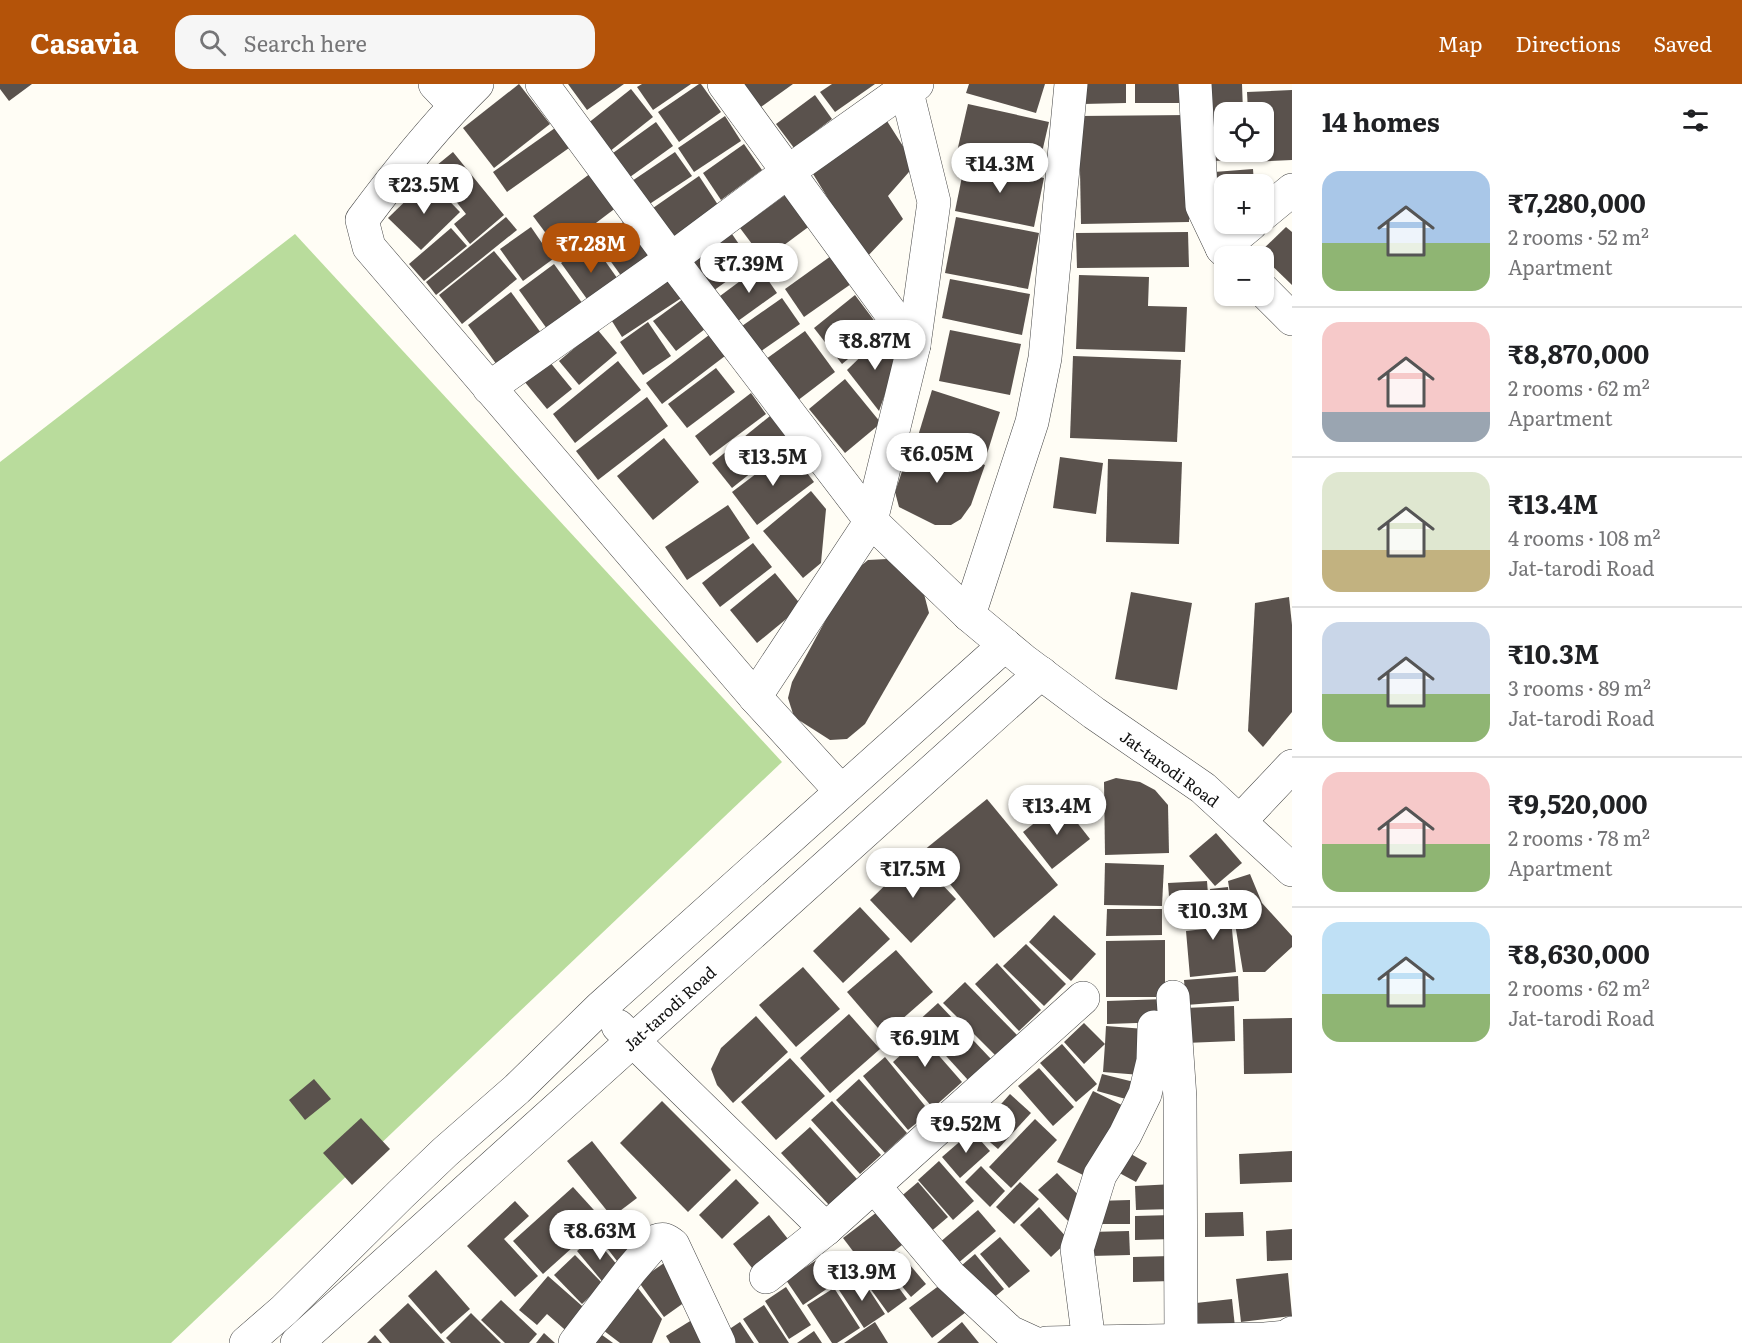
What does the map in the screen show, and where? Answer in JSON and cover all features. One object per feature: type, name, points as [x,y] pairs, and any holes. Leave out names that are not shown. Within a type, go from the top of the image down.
[{"type":"street","points":[[246,1343],[284,1310],[430,1166],[517,1089],[600,1008],[842,791],[1023,659],[969,615],[871,521],[671,259],[542,84]]},
{"type":"street","points":[[724,84],[914,345]]},
{"type":"street","points":[[969,615],[1032,422],[1045,358],[1071,84]]},
{"type":"street","points":[[1195,84],[1202,206],[1223,246]]},
{"type":"street","points":[[489,388],[671,259],[909,85],[934,202],[914,345],[871,521],[755,697]]},
{"type":"street","points":[[456,91],[362,220],[369,247],[755,697],[842,791]]},
{"type":"street","points":[[1274,205],[1292,190]]},
{"type":"street","points":[[1231,246],[1242,234]]},
{"type":"street","points":[[1274,301],[1292,319]]},
{"type":"street","name":"Jat-tarodi Road","points":[[297,1343],[633,1040],[1023,659],[1094,713],[1203,788],[1292,870]]},
{"type":"street","points":[[1240,821],[1292,766]]},
{"type":"street","points":[[1173,997],[1180,1098],[1181,1342]]},
{"type":"street","points":[[766,1277],[826,1229],[1083,998]]},
{"type":"street","points":[[600,1008],[826,1229]]},
{"type":"street","points":[[1089,1342],[1077,1249],[1100,1175],[1125,1135],[1145,1094],[1153,1061],[1154,1027]]},
{"type":"street","points":[[874,1186],[951,1276],[1010,1332],[1034,1343]]},
{"type":"street","points":[[575,1343],[631,1270],[656,1241],[661,1239],[673,1245],[719,1343]]},
{"type":"street","points":[[1046,1343],[1265,1339],[1286,1337],[1292,1333]]},
{"type":"green space","points":[[295,234],[782,762],[171,1343],[0,1343],[0,462]]},
{"type":"building","points":[[0,84],[32,84],[9,101],[0,89]]},
{"type":"building","points":[[519,84],[550,124],[494,168],[463,128]]},
{"type":"building","points":[[568,84],[624,84],[587,110]]},
{"type":"building","points":[[642,84],[691,84],[653,110],[637,87]]},
{"type":"building","points":[[699,84],[721,112],[679,142],[658,112]]},
{"type":"building","points":[[741,84],[793,84],[758,109]]},
{"type":"building","points":[[832,84],[875,84],[835,112],[820,92]]},
{"type":"building","points":[[969,84],[1045,84],[1036,113],[966,93]]},
{"type":"building","points":[[1083,84],[1126,84],[1126,103],[1083,104]]},
{"type":"building","points":[[1135,84],[1184,84],[1184,103],[1135,103]]},
{"type":"building","points":[[1207,84],[1242,84],[1243,102],[1214,102],[1214,161],[1210,161]]},
{"type":"building","points":[[631,89],[653,117],[609,152],[587,124]]},
{"type":"building","points":[[1292,90],[1292,160],[1274,161],[1274,102],[1248,102],[1247,92]]},
{"type":"building","points":[[815,95],[832,119],[794,148],[776,124]]},
{"type":"building","points":[[968,104],[1049,122],[1037,174],[956,156]]},
{"type":"building","points":[[1189,115],[1189,222],[1081,224],[1079,116]]},
{"type":"building","points":[[725,116],[741,141],[694,172],[678,148]]},
{"type":"building","points":[[887,121],[915,165],[888,196],[903,219],[865,259],[810,169]]},
{"type":"building","points":[[656,122],[673,146],[630,177],[613,153]]},
{"type":"building","points":[[555,128],[569,148],[507,192],[493,172]]},
{"type":"building","points":[[744,144],[762,170],[721,200],[703,173]]},
{"type":"building","points":[[453,152],[504,215],[470,244],[454,224],[466,214],[431,170]]},
{"type":"building","points":[[675,152],[692,176],[648,205],[632,181]]},
{"type":"building","points":[[965,162],[1044,178],[1034,227],[955,211]]},
{"type":"building","points":[[1253,169],[1253,174],[1214,174],[1214,172]]},
{"type":"building","points":[[591,173],[617,207],[559,251],[533,216]]},
{"type":"building","points":[[699,176],[720,208],[675,240],[653,208]]},
{"type":"building","points":[[428,179],[460,212],[421,250],[388,218]]},
{"type":"building","points":[[788,193],[811,225],[764,260],[740,228]]},
{"type":"building","points":[[506,217],[517,230],[436,295],[426,282]]},
{"type":"building","points":[[956,217],[1039,233],[1028,289],[945,273]]},
{"type":"building","points":[[629,218],[655,255],[622,277],[596,241]]},
{"type":"building","points":[[531,227],[553,259],[523,281],[500,249]]},
{"type":"building","points":[[1286,227],[1292,232],[1292,285],[1274,268],[1274,246],[1266,246]]},
{"type":"building","points":[[451,228],[467,246],[424,281],[409,264]]},
{"type":"building","points":[[1188,232],[1189,267],[1077,268],[1076,233]]},
{"type":"building","points":[[732,234],[752,263],[713,291],[693,262]]},
{"type":"building","points":[[591,241],[622,285],[592,306],[561,263]]},
{"type":"building","points":[[494,251],[517,279],[462,324],[439,295]]},
{"type":"building","points":[[831,256],[851,284],[804,317],[785,289]]},
{"type":"building","points":[[554,264],[585,307],[550,333],[519,290]]},
{"type":"building","points":[[759,267],[777,293],[738,321],[720,296]]},
{"type":"building","points":[[1079,275],[1149,277],[1148,306],[1187,307],[1185,352],[1076,349]]},
{"type":"building","points":[[671,278],[683,297],[622,337],[610,318]]},
{"type":"building","points":[[950,279],[1030,294],[1022,335],[942,318]]},
{"type":"building","points":[[511,292],[541,333],[497,365],[468,325]]},
{"type":"building","points":[[855,295],[882,331],[842,364],[814,328]]},
{"type":"building","points":[[782,298],[800,324],[760,352],[742,326]]},
{"type":"building","points":[[683,299],[705,329],[676,351],[653,321]]},
{"type":"building","points":[[648,322],[671,356],[643,375],[620,342]]},
{"type":"building","points":[[597,329],[617,353],[579,385],[559,361]]},
{"type":"building","points":[[950,330],[1021,344],[1010,395],[939,381]]},
{"type":"building","points":[[805,331],[835,372],[797,401],[766,359]]},
{"type":"building","points":[[709,335],[725,356],[662,404],[646,383]]},
{"type":"building","points":[[883,335],[897,361],[879,411],[847,370]]},
{"type":"building","points":[[1073,356],[1181,360],[1177,442],[1070,438]]},
{"type":"building","points":[[549,361],[572,389],[547,409],[524,381]]},
{"type":"building","points":[[618,361],[641,390],[575,443],[553,414]]},
{"type":"building","points":[[716,368],[735,392],[687,428],[668,404]]},
{"type":"building","points":[[845,379],[881,423],[845,453],[809,409]]},
{"type":"building","points":[[932,390],[1000,412],[986,457],[918,436]]},
{"type":"building","points":[[751,393],[766,414],[710,456],[695,436]]},
{"type":"building","points":[[647,397],[668,426],[598,480],[576,451]]},
{"type":"building","points":[[770,416],[790,442],[732,488],[712,463]]},
{"type":"building","points":[[664,438],[699,482],[653,520],[617,476]]},
{"type":"building","points":[[913,439],[985,465],[971,505],[961,519],[951,525],[935,525],[899,507],[895,492]]},
{"type":"building","points":[[789,449],[814,482],[757,525],[732,492]]},
{"type":"building","points":[[1060,457],[1103,463],[1096,514],[1053,508]]},
{"type":"building","points":[[1108,459],[1182,462],[1179,544],[1106,542]]},
{"type":"building","points":[[811,491],[826,509],[821,563],[803,578],[763,531]]},
{"type":"building","points":[[728,505],[750,538],[687,580],[665,547]]},
{"type":"building","points":[[753,543],[772,567],[720,607],[702,583]]},
{"type":"building","points":[[887,559],[923,590],[929,613],[865,724],[847,739],[830,740],[794,717],[788,698],[792,682],[850,575],[868,560]]},
{"type":"building","points":[[775,573],[802,606],[757,643],[730,610]]},
{"type":"building","points":[[1131,592],[1192,603],[1177,690],[1115,679]]},
{"type":"building","points":[[1289,597],[1292,625],[1292,712],[1263,747],[1248,731],[1255,603]]},
{"type":"building","points":[[1116,778],[1140,782],[1155,790],[1168,805],[1169,853],[1105,855],[1104,782]]},
{"type":"building","points":[[987,799],[1058,885],[994,938],[923,851]]},
{"type":"building","points":[[1061,802],[1090,839],[1052,869],[1023,832]]},
{"type":"building","points":[[1216,833],[1242,863],[1215,886],[1189,856]]},
{"type":"building","points":[[915,856],[956,899],[911,943],[870,900]]},
{"type":"building","points":[[1105,863],[1164,865],[1162,906],[1104,905]]},
{"type":"building","points":[[1250,874],[1262,903],[1292,936],[1292,947],[1265,972],[1243,972],[1228,881]]},
{"type":"building","points":[[1207,881],[1210,921],[1171,924],[1168,883]]},
{"type":"building","points":[[1228,887],[1236,972],[1190,977],[1186,931],[1214,928],[1210,889]]},
{"type":"building","points":[[860,907],[890,939],[843,983],[813,951]]},
{"type":"building","points":[[1107,909],[1162,909],[1162,935],[1106,936]]},
{"type":"building","points":[[1054,915],[1096,954],[1071,981],[1029,942]]},
{"type":"building","points":[[1165,940],[1165,997],[1106,997],[1106,941]]},
{"type":"building","points":[[1026,944],[1066,984],[1044,1006],[1003,966]]},
{"type":"building","points":[[896,950],[933,992],[884,1035],[847,992]]},
{"type":"building","points":[[997,963],[1041,1010],[1019,1031],[975,984]]},
{"type":"building","points":[[803,967],[840,1009],[796,1047],[759,1005]]},
{"type":"building","points":[[1238,976],[1239,1001],[1186,1005],[1184,980]]},
{"type":"building","points":[[965,982],[1018,1036],[997,1057],[943,1003]]},
{"type":"building","points":[[1166,999],[1166,1022],[1107,1024],[1107,1001]]},
{"type":"building","points":[[938,1003],[991,1059],[968,1080],[916,1023]]},
{"type":"building","points":[[1234,1006],[1235,1041],[1185,1043],[1184,1008]]},
{"type":"building","points":[[849,1014],[880,1049],[830,1093],[800,1058]]},
{"type":"building","points":[[756,1016],[788,1052],[733,1103],[717,1085],[711,1069],[721,1048]]},
{"type":"building","points":[[1292,1018],[1292,1073],[1244,1074],[1243,1019]]},
{"type":"building","points":[[1084,1023],[1105,1044],[1084,1064],[1064,1042]]},
{"type":"building","points":[[913,1026],[962,1082],[933,1108],[893,1062],[904,1052],[895,1041]]},
{"type":"building","points":[[1106,1026],[1145,1029],[1141,1075],[1103,1072]]},
{"type":"building","points":[[1062,1044],[1097,1084],[1076,1102],[1040,1063]]},
{"type":"building","points":[[885,1057],[930,1112],[908,1130],[863,1076]]},
{"type":"building","points":[[790,1058],[825,1096],[776,1140],[741,1102]]},
{"type":"building","points":[[1039,1068],[1074,1107],[1053,1126],[1018,1086]]},
{"type":"building","points":[[1102,1074],[1138,1083],[1133,1101],[1097,1091]]},
{"type":"building","points":[[314,1079],[331,1099],[305,1120],[289,1100]]},
{"type":"building","points":[[859,1079],[907,1133],[885,1153],[836,1100]]},
{"type":"building","points":[[1093,1091],[1128,1108],[1093,1180],[1057,1162]]},
{"type":"building","points":[[1010,1094],[1031,1113],[998,1149],[977,1131]]},
{"type":"building","points":[[662,1101],[731,1170],[688,1212],[620,1143]]},
{"type":"building","points":[[832,1101],[881,1155],[860,1174],[811,1120]]},
{"type":"building","points":[[361,1118],[390,1149],[352,1185],[323,1153]]},
{"type":"building","points":[[1035,1119],[1057,1140],[1011,1188],[989,1167]]},
{"type":"building","points":[[810,1127],[857,1179],[829,1205],[781,1153]]},
{"type":"building","points":[[972,1131],[990,1151],[960,1178],[942,1157]]},
{"type":"building","points":[[592,1141],[637,1198],[612,1217],[567,1161]]},
{"type":"building","points":[[1122,1149],[1147,1163],[1136,1182],[1112,1169]]},
{"type":"building","points":[[1292,1151],[1292,1182],[1240,1184],[1239,1154]]},
{"type":"building","points":[[939,1161],[974,1201],[953,1220],[918,1180]]},
{"type":"building","points":[[981,1166],[1005,1191],[990,1207],[965,1182]]},
{"type":"building","points":[[1057,1173],[1088,1205],[1069,1222],[1038,1190]]},
{"type":"building","points":[[736,1179],[759,1203],[722,1239],[699,1215]]},
{"type":"building","points":[[918,1182],[948,1217],[928,1234],[898,1199]]},
{"type":"building","points":[[1020,1182],[1039,1199],[1014,1224],[996,1207]]},
{"type":"building","points":[[1174,1184],[1174,1209],[1136,1210],[1135,1186]]},
{"type":"building","points":[[573,1187],[603,1220],[543,1274],[513,1241]]},
{"type":"building","points":[[1130,1200],[1130,1224],[1096,1224],[1096,1201]]},
{"type":"building","points":[[515,1201],[529,1216],[504,1239],[538,1276],[515,1297],[467,1246]]},
{"type":"building","points":[[1039,1207],[1069,1240],[1051,1257],[1020,1225]]},
{"type":"building","points":[[881,1209],[906,1242],[868,1271],[843,1238]]},
{"type":"building","points":[[978,1210],[996,1231],[957,1264],[939,1243]]},
{"type":"building","points":[[1243,1212],[1244,1236],[1205,1237],[1205,1213]]},
{"type":"building","points":[[769,1215],[788,1239],[752,1268],[733,1244]]},
{"type":"building","points":[[1173,1215],[1174,1239],[1135,1240],[1135,1216]]},
{"type":"building","points":[[622,1216],[645,1246],[620,1265],[597,1235]]},
{"type":"building","points":[[1292,1229],[1292,1260],[1267,1261],[1266,1231]]},
{"type":"building","points":[[1129,1231],[1130,1255],[1091,1256],[1090,1232]]},
{"type":"building","points":[[594,1237],[623,1272],[606,1286],[577,1251]]},
{"type":"building","points":[[1000,1237],[1030,1271],[1009,1288],[980,1254]]},
{"type":"building","points":[[899,1252],[926,1284],[911,1297],[884,1265]]},
{"type":"building","points":[[975,1254],[1004,1289],[984,1306],[955,1271]]},
{"type":"building","points":[[575,1255],[603,1284],[582,1304],[554,1275]]},
{"type":"building","points":[[1171,1256],[1172,1281],[1133,1282],[1133,1257]]},
{"type":"building","points":[[818,1259],[834,1284],[803,1305],[786,1280]]},
{"type":"building","points":[[667,1261],[692,1297],[664,1317],[638,1281]]},
{"type":"building","points":[[883,1266],[907,1299],[888,1313],[864,1280]]},
{"type":"building","points":[[436,1270],[470,1309],[441,1334],[408,1296]]},
{"type":"building","points":[[1288,1273],[1292,1316],[1241,1322],[1236,1279]]},
{"type":"building","points":[[548,1276],[590,1313],[571,1335],[547,1314],[537,1325],[519,1310]]},
{"type":"building","points":[[860,1276],[885,1314],[864,1328],[839,1290]]},
{"type":"building","points":[[948,1279],[970,1309],[932,1338],[909,1308]]},
{"type":"building","points":[[634,1283],[662,1319],[652,1343],[620,1343],[599,1327]]},
{"type":"building","points":[[786,1287],[811,1325],[789,1339],[765,1301]]},
{"type":"building","points":[[834,1288],[860,1328],[837,1343],[832,1343],[807,1305]]},
{"type":"building","points":[[1232,1299],[1235,1327],[1198,1331],[1196,1303]]},
{"type":"building","points":[[501,1300],[537,1334],[529,1343],[505,1343],[481,1320]]},
{"type":"building","points":[[408,1303],[445,1343],[390,1343],[379,1330]]},
{"type":"building","points":[[764,1305],[789,1343],[759,1343],[743,1319]]},
{"type":"building","points":[[471,1313],[501,1343],[451,1343],[446,1338]]},
{"type":"building","points":[[695,1318],[710,1343],[670,1343],[666,1336]]},
{"type":"building","points":[[740,1322],[754,1343],[724,1343],[719,1336]]},
{"type":"building","points":[[875,1322],[888,1343],[844,1343]]},
{"type":"building","points":[[962,1322],[979,1343],[937,1343]]},
{"type":"building","points":[[814,1331],[822,1343],[797,1343]]},
{"type":"building","points":[[598,1332],[613,1343],[590,1343]]},
{"type":"building","points":[[544,1333],[555,1343],[536,1343]]},
{"type":"building","points":[[375,1335],[382,1343],[367,1343]]}]
